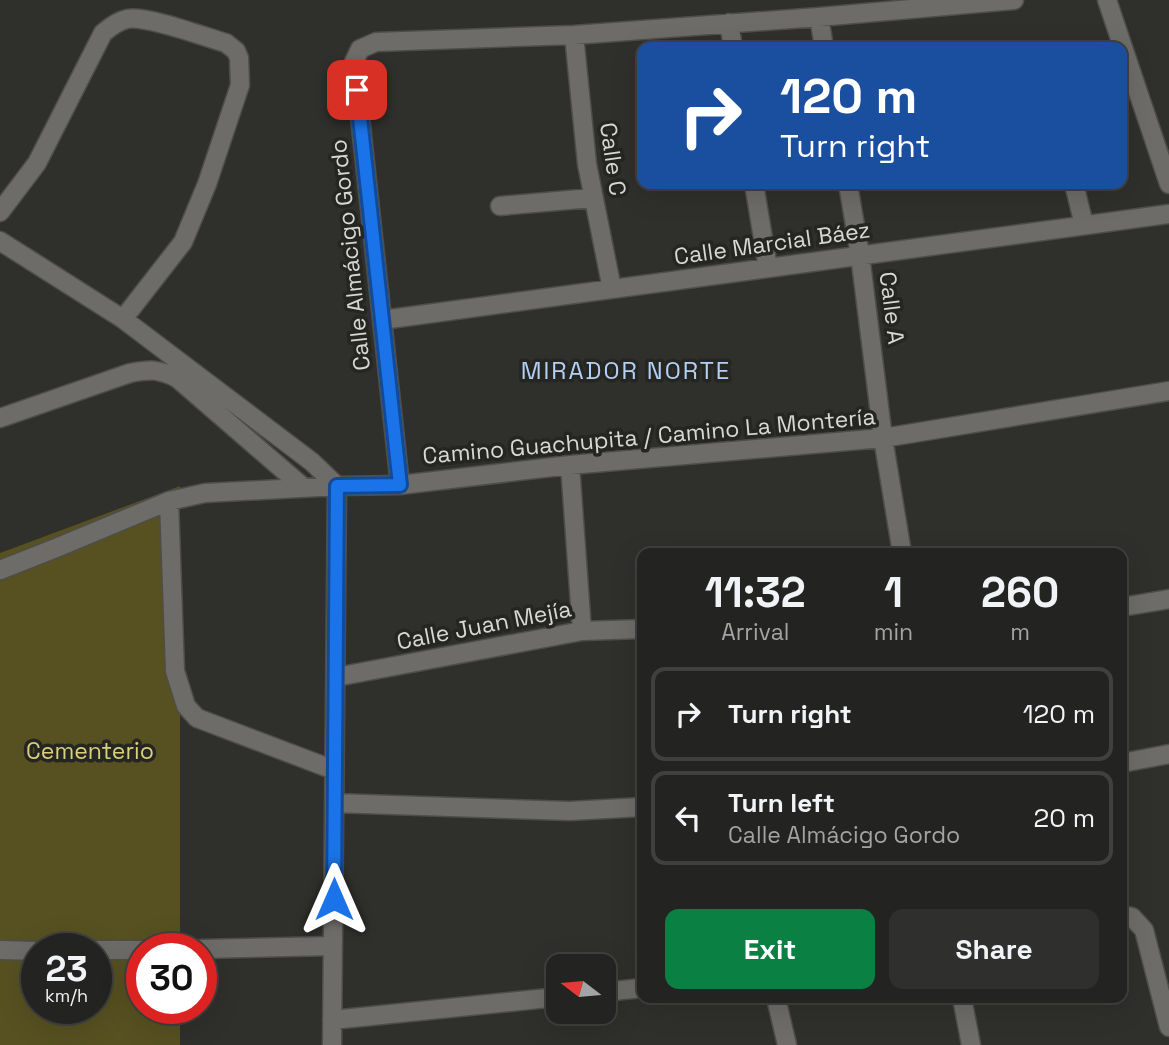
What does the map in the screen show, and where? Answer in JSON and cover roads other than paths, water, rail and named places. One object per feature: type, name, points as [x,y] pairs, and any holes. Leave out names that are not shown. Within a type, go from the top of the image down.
[{"type":"street","name":"Calle Almácigo Gordo","points":[[400,485],[354,62],[360,49],[376,42],[573,34],[1014,0]]},
{"type":"street","points":[[1107,0],[1121,42]]},
{"type":"street","points":[[819,17],[823,42]]},
{"type":"street","points":[[0,212],[37,163],[103,33],[114,24],[128,19],[142,19],[226,43],[236,51],[239,58],[240,85],[207,184],[183,242],[122,319]]},
{"type":"street","points":[[729,23],[732,42]]},
{"type":"street","name":"Calle C","points":[[573,34],[592,198],[612,289]]},
{"type":"street","points":[[1127,59],[1169,184]]},
{"type":"street","points":[[755,189],[768,268]]},
{"type":"street","name":"Calle A","points":[[849,189],[883,438],[901,548]]},
{"type":"street","points":[[1075,189],[1084,225]]},
{"type":"street","points":[[500,206],[592,198]]},
{"type":"street","name":"Calle Marcial Báez","points":[[382,320],[1169,214]]},
{"type":"street","points":[[0,241],[122,319],[313,463],[337,486],[332,1045]]},
{"type":"street","points":[[0,418],[130,373],[149,369],[164,372],[177,378],[303,487]]},
{"type":"street","name":"Camino Guachupita / Camino La Montería","points":[[0,570],[169,500],[205,492],[400,485],[570,465],[883,438],[1169,391]]},
{"type":"street","points":[[570,465],[582,631]]},
{"type":"street","points":[[169,500],[175,671],[186,706],[197,718],[334,769]]},
{"type":"street","points":[[1127,606],[1169,599]]},
{"type":"street","name":"Calle Juan Mejía","points":[[336,677],[582,631],[637,629]]},
{"type":"street","points":[[1127,762],[1169,754]]},
{"type":"street","points":[[334,803],[570,811],[637,807]]},
{"type":"street","points":[[1127,916],[1132,917],[1144,930],[1169,1027]]},
{"type":"street","points":[[217,948],[333,946]]},
{"type":"street","points":[[0,950],[21,951]]},
{"type":"street","points":[[616,991],[637,989]]},
{"type":"street","points":[[332,1020],[546,998]]},
{"type":"street","points":[[777,1003],[787,1045]]},
{"type":"street","points":[[963,1003],[971,1045]]},
{"type":"district","name":"MIRADOR NORTE","points":[[626,370]]},
{"type":"park label","name":"Cementerio","points":[[90,751]]}]
